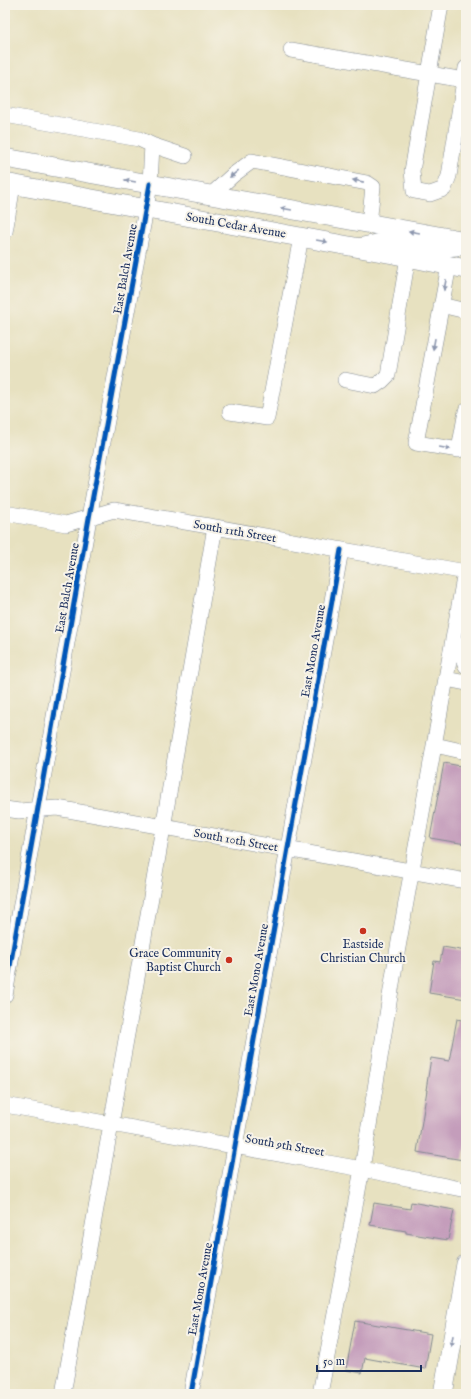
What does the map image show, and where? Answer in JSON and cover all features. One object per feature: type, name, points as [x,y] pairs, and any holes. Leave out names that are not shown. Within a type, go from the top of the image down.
[{"type":"main road","name":"South Cedar Avenue","points":[[5,158],[466,242]]},
{"type":"main road","name":"South Cedar Avenue","points":[[9,184],[457,267]]},
{"type":"main road","points":[[443,1394],[463,1303],[466,1264]]},
{"type":"street","points":[[291,50],[429,74],[465,77],[448,176],[444,189],[430,194],[414,191],[412,171],[429,74],[441,5]]},
{"type":"street","points":[[5,115],[139,139],[185,156]]},
{"type":"street","name":"East Balch Avenue","points":[[5,995],[89,518],[146,209],[150,184],[152,145]]},
{"type":"street","points":[[211,195],[233,175],[252,161],[367,183],[373,187],[369,224]]},
{"type":"street","points":[[5,232],[9,184]]},
{"type":"street","points":[[230,412],[267,418],[301,237]]},
{"type":"street","points":[[353,247],[381,240],[444,249],[457,248],[466,242]]},
{"type":"street","points":[[345,380],[375,386],[388,375],[408,257]]},
{"type":"street","points":[[457,267],[441,305],[416,443],[459,450],[465,426],[466,411]]},
{"type":"street","points":[[441,305],[466,311]]},
{"type":"street","name":"South 11th Street","points":[[5,513],[66,524],[114,510],[466,572]]},
{"type":"street","points":[[63,1394],[112,1125],[215,527]]},
{"type":"street","name":"East Mono Avenue","points":[[191,1394],[341,550]]},
{"type":"street","points":[[320,1394],[362,1169],[412,872],[466,572]]},
{"type":"street","points":[[466,643],[462,656],[466,666]]},
{"type":"street","points":[[446,679],[466,683]]},
{"type":"street","points":[[435,745],[466,752]]},
{"type":"street","name":"South 10th Street","points":[[5,809],[19,812],[57,808],[466,881]]},
{"type":"street","name":"South 9th Street","points":[[5,1105],[362,1169],[466,1190]]},
{"type":"building","points":[[444,763],[466,767],[466,844],[430,838]]},
{"type":"building","points":[[443,947],[466,951],[466,999],[429,993],[434,961],[440,962]]},
{"type":"building","points":[[457,1019],[466,1021],[466,1142],[463,1160],[417,1152],[431,1058],[449,1061]]},
{"type":"building","points":[[411,1202],[454,1210],[448,1240],[370,1225],[374,1203],[410,1209]]},
{"type":"building","points":[[355,1321],[431,1334],[425,1369],[365,1358],[362,1373],[346,1370]]},
{"type":"cycle path","points":[[5,995],[89,518],[150,184]]},
{"type":"cycle path","points":[[191,1394],[341,550]]},
{"type":"place","name":"Eastside Christian Church","points":[[363,931]]},
{"type":"place","name":"Grace Community Baptist Church","points":[[229,960]]}]
